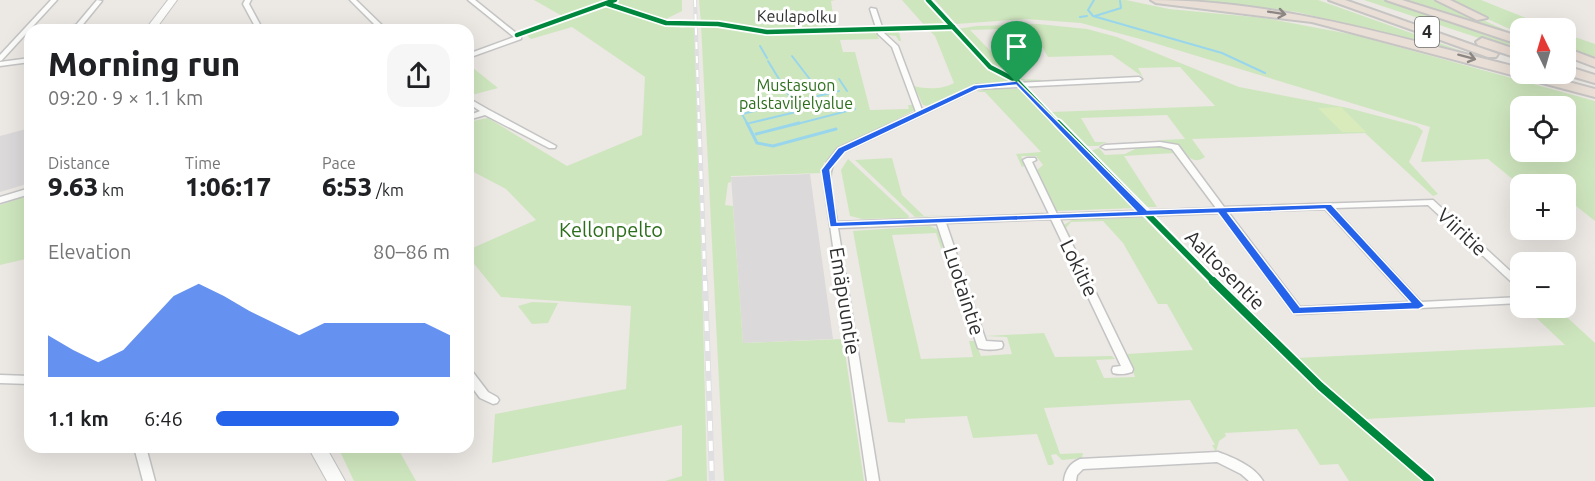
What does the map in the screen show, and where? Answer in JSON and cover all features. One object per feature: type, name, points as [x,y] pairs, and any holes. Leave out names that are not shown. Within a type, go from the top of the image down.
[{"type":"highway","points":[[1156,0],[1312,19],[1510,69]]},
{"type":"highway","name":"4","points":[[1334,0],[1510,59]]},
{"type":"highway","name":"4","points":[[1356,0],[1510,51]]},
{"type":"highway","points":[[1391,0],[1510,38]]},
{"type":"highway","points":[[1441,0],[1510,30]]},
{"type":"highway","points":[[1576,57],[1595,64]]},
{"type":"highway","points":[[1576,73],[1595,79]]},
{"type":"highway","points":[[1576,82],[1595,88]]},
{"type":"highway","points":[[1562,84],[1595,93]]},
{"type":"main road","points":[[155,24],[173,0]]},
{"type":"main road","points":[[320,453],[336,481]]},
{"type":"street","points":[[34,24],[54,0]]},
{"type":"street","points":[[248,0],[246,4],[257,24]]},
{"type":"street","points":[[353,0],[378,24]]},
{"type":"street","points":[[471,0],[517,35],[517,40],[474,54]]},
{"type":"street","points":[[80,24],[99,1]]},
{"type":"street","points":[[873,9],[881,34],[895,46],[919,112]]},
{"type":"street","points":[[0,59],[24,36]]},
{"type":"street","points":[[0,64],[24,61]]},
{"type":"street","name":"Emäpuuntie","points":[[873,481],[833,225],[826,170],[832,159],[842,150],[919,112],[985,85],[1139,79]]},
{"type":"street","points":[[474,104],[552,146]]},
{"type":"street","points":[[474,116],[486,112]]},
{"type":"street","points":[[1105,147],[1160,144],[1175,147],[1297,311],[1510,301]]},
{"type":"street","name":"Lokitie","points":[[1032,160],[1026,160],[1128,369],[1117,370]]},
{"type":"street","points":[[0,200],[24,193]]},
{"type":"street","name":"Viiritie","points":[[1327,206],[1430,202],[1510,276]]},
{"type":"street","points":[[833,225],[1327,206],[1419,306]]},
{"type":"street","name":"Luotaintie","points":[[941,221],[982,345],[998,345]]},
{"type":"street","points":[[0,379],[24,380]]},
{"type":"street","points":[[474,382],[484,395],[493,400]]},
{"type":"street","points":[[142,453],[149,481]]},
{"type":"street","points":[[1070,481],[1071,473],[1080,465],[1218,457],[1245,470],[1257,481]]},
{"type":"shaded area","points":[[24,130],[24,185],[0,192],[0,136]]},
{"type":"shaded area","points":[[810,174],[833,339],[743,343],[731,177]]},
{"type":"green space","points":[[534,0],[608,0],[564,17]]},
{"type":"green space","points":[[620,0],[682,0],[682,11],[666,19],[615,3]]},
{"type":"green space","points":[[699,0],[835,0],[831,1],[834,22],[838,29],[773,32],[701,23]]},
{"type":"green space","points":[[902,0],[926,0],[950,27],[883,29],[925,26]]},
{"type":"green space","points":[[935,0],[1126,0],[1169,9],[1264,18],[1355,35],[1510,78],[1510,84],[1533,84],[1595,101],[1595,221],[1576,206],[1576,174],[1510,174],[1510,177],[1488,159],[1421,162],[1430,127],[1081,23],[1026,19],[956,24]]},
{"type":"green space","points":[[1198,0],[1318,0],[1462,51],[1297,12]]},
{"type":"green space","points":[[1364,0],[1388,0],[1510,39],[1510,48]]},
{"type":"green space","points":[[1397,0],[1438,0],[1510,34]]},
{"type":"green space","points":[[1445,0],[1481,0],[1526,18],[1510,18],[1510,29]]},
{"type":"green space","name":"Kellonpelto","points":[[609,6],[682,28],[696,25],[707,481],[665,481],[682,476],[682,425],[492,463],[495,414],[626,389],[631,306],[501,297],[474,264],[474,247],[536,220],[506,189],[474,172],[474,121],[488,118],[567,166],[642,135],[645,77],[572,27],[531,39],[526,35]]},
{"type":"green space","points":[[1038,24],[1087,29],[1117,37],[1239,87],[1348,108],[1417,126],[1423,131],[1409,162],[1438,194],[1433,196],[1365,133],[1192,139],[1205,157],[1193,160],[1176,145],[1160,140],[1185,139],[1167,115],[1081,118],[1095,142],[1107,142],[1098,146],[1082,146],[1021,85],[1036,85],[1037,87],[1027,88],[1051,112],[1215,106],[1180,67],[1138,68],[1143,77],[1112,55],[1048,57],[1031,28],[970,30],[1018,79],[1044,80],[1017,79],[985,59],[957,29],[976,26]]},
{"type":"green space","name":"Mustasuon palstaviljelyalue","points":[[701,25],[777,34],[876,32],[879,39],[840,40],[843,52],[855,52],[870,110],[909,109],[908,105],[914,105],[915,110],[839,148],[824,163],[822,173],[731,176],[725,205],[733,206],[743,343],[843,339],[864,481],[724,481]]},
{"type":"green space","points":[[953,30],[989,67],[1015,81],[974,85],[928,106],[923,105],[914,86],[934,88],[954,83],[935,36],[930,31],[899,32],[901,41],[899,41],[896,36],[887,35],[883,31]]},
{"type":"green space","points":[[1576,37],[1595,44],[1595,62],[1576,55]]},
{"type":"green space","points":[[474,69],[498,88],[474,94]]},
{"type":"green space","points":[[988,89],[1021,89],[1136,208],[1056,211],[1036,171],[1043,165],[1036,156],[1021,156],[1025,166],[1022,167],[1016,154],[1041,152],[985,92],[977,92]]},
{"type":"green space","points":[[1341,107],[1366,132],[1342,132],[1318,108]]},
{"type":"green space","points":[[1164,146],[1175,153],[1124,156],[1157,207],[1141,207],[1088,152],[1099,148],[1105,155],[1125,154],[1139,147]]},
{"type":"green space","points":[[892,158],[902,195],[924,216],[950,215],[915,217],[855,160]]},
{"type":"green space","points":[[848,159],[909,216],[908,218],[862,219],[850,216],[841,170]]},
{"type":"green space","points":[[24,197],[24,259],[0,265],[0,205]]},
{"type":"green space","points":[[1146,217],[1277,349],[1426,481],[1349,481],[1338,464],[1320,465],[1297,429],[1225,433],[1226,436],[1219,441],[1216,452],[1212,445],[1215,445],[1190,400],[1044,408],[1060,454],[1083,453],[1082,458],[1062,460],[1056,454],[1051,455],[1054,463],[1052,465],[1048,465],[1037,434],[973,438],[967,416],[905,419],[905,423],[888,422],[853,231],[930,226],[939,230],[946,246],[941,248],[936,233],[892,235],[921,359],[973,357],[969,341],[975,341],[981,356],[1012,354],[1007,337],[985,336],[1044,333],[1055,357],[1112,356],[1115,359],[1096,360],[1104,378],[1135,377],[1127,354],[1193,350],[1167,304],[1158,304],[1123,243],[1103,221],[1071,222],[1066,228],[1074,243],[1070,242],[1062,226],[1072,220]]},
{"type":"green space","points":[[532,302],[558,303],[548,323],[532,324],[518,306]]},
{"type":"green space","points":[[1537,318],[1568,318],[1595,343],[1595,407],[1366,419],[1296,358],[1565,345]]},
{"type":"green space","points":[[341,453],[400,453],[416,481],[354,481]]},
{"type":"waterway","points":[[1094,0],[1088,10],[1093,16],[1222,53],[1265,73]]},
{"type":"waterway","points":[[1095,16],[1121,8],[1120,1]]},
{"type":"waterway","points":[[1080,17],[1087,16]]},
{"type":"waterway","points":[[760,46],[767,58]]},
{"type":"waterway","points":[[792,56],[822,95]]},
{"type":"waterway","points":[[768,61],[793,102]]},
{"type":"waterway","points":[[839,79],[847,91]]},
{"type":"waterway","points":[[793,102],[839,91]]},
{"type":"waterway","points":[[750,123],[850,99]]},
{"type":"waterway","points":[[748,125],[742,114],[793,102]]},
{"type":"waterway","points":[[793,125],[855,109]]},
{"type":"waterway","points":[[756,134],[799,123]]},
{"type":"waterway","points":[[748,125],[757,143],[773,146],[836,129]]},
{"type":"railway","points":[[695,0],[699,125]]},
{"type":"railway","points":[[699,123],[705,282]]},
{"type":"railway","points":[[705,281],[712,481]]},
{"type":"cycle path","points":[[517,35],[615,0]]},
{"type":"cycle path","name":"Aaltosentie","points":[[928,0],[990,67],[1017,81],[1144,213],[1320,386],[1430,481]]},
{"type":"cycle path","name":"Keulapolku","points":[[608,4],[666,23],[718,24],[767,32],[953,27]]},
{"type":"route","points":[[1017,83],[976,87],[842,150],[832,159],[826,170],[833,225],[848,225],[1221,210],[1297,311],[1419,306],[1327,206],[1221,210],[1144,213],[1017,83]]}]
